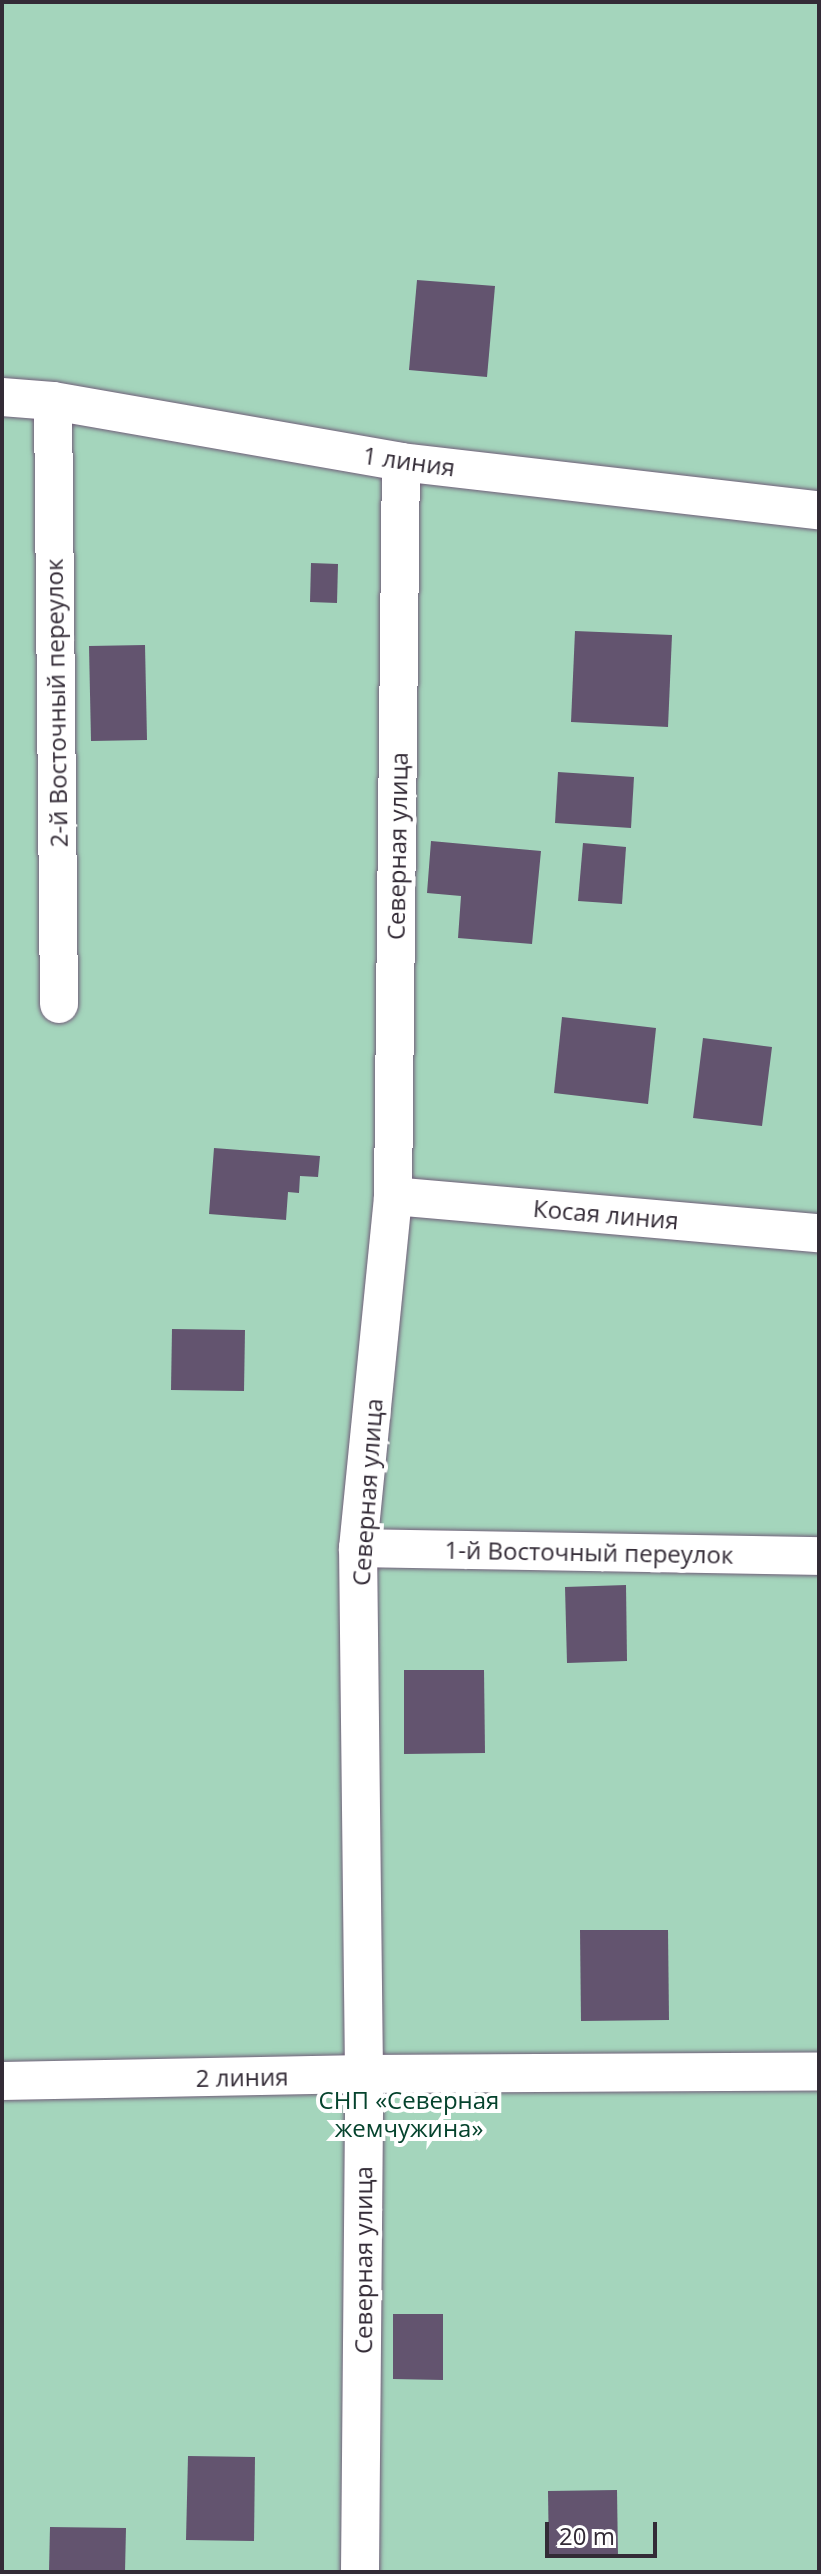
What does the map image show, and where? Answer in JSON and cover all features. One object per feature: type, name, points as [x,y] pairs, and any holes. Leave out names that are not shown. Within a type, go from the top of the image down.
[{"type":"street","name":"1 линия","points":[[2,397],[53,401],[401,462],[819,510]]},
{"type":"street","name":"2-й Восточный переулок","points":[[53,401],[59,1004]]},
{"type":"street","name":"Северная улица","points":[[360,2572],[364,2074],[358,1548],[393,1196],[401,462]]},
{"type":"street","name":"Косая линия","points":[[393,1196],[819,1233]]},
{"type":"street","name":"1-й Восточный переулок","points":[[358,1548],[819,1556]]},
{"type":"street","name":"2 линия","points":[[2,2081],[364,2074],[819,2072]]},
{"type":"green space","name":"СНП «Северная жемчужина»","points":[[2,2],[819,2],[819,2572],[2,2572]]},
{"type":"building","points":[[417,280],[495,286],[487,377],[409,370]]},
{"type":"building","points":[[311,563],[338,564],[337,603],[310,602]]},
{"type":"building","points":[[575,631],[672,635],[668,727],[571,722]]},
{"type":"building","points":[[145,645],[147,740],[91,741],[89,646]]},
{"type":"building","points":[[558,772],[634,777],[631,828],[555,823]]},
{"type":"building","points":[[431,841],[541,851],[532,944],[458,938],[461,896],[427,893]]},
{"type":"building","points":[[583,843],[626,847],[622,904],[578,901]]},
{"type":"building","points":[[562,1017],[656,1028],[648,1104],[554,1093]]},
{"type":"building","points":[[703,1038],[772,1047],[762,1126],[693,1118]]},
{"type":"building","points":[[214,1148],[320,1156],[318,1177],[300,1176],[299,1193],[288,1192],[286,1220],[209,1214]]},
{"type":"building","points":[[172,1329],[245,1330],[244,1391],[171,1390]]},
{"type":"building","points":[[626,1585],[627,1661],[567,1663],[565,1587]]},
{"type":"building","points":[[404,1670],[484,1670],[485,1753],[404,1754]]},
{"type":"building","points":[[580,1930],[668,1930],[669,2020],[581,2021]]},
{"type":"building","points":[[393,2314],[443,2314],[443,2380],[393,2379]]},
{"type":"building","points":[[188,2456],[255,2457],[254,2541],[186,2540]]},
{"type":"building","points":[[617,2490],[618,2557],[549,2558],[548,2491]]},
{"type":"building","points":[[50,2527],[126,2528],[125,2572],[49,2572]]}]
